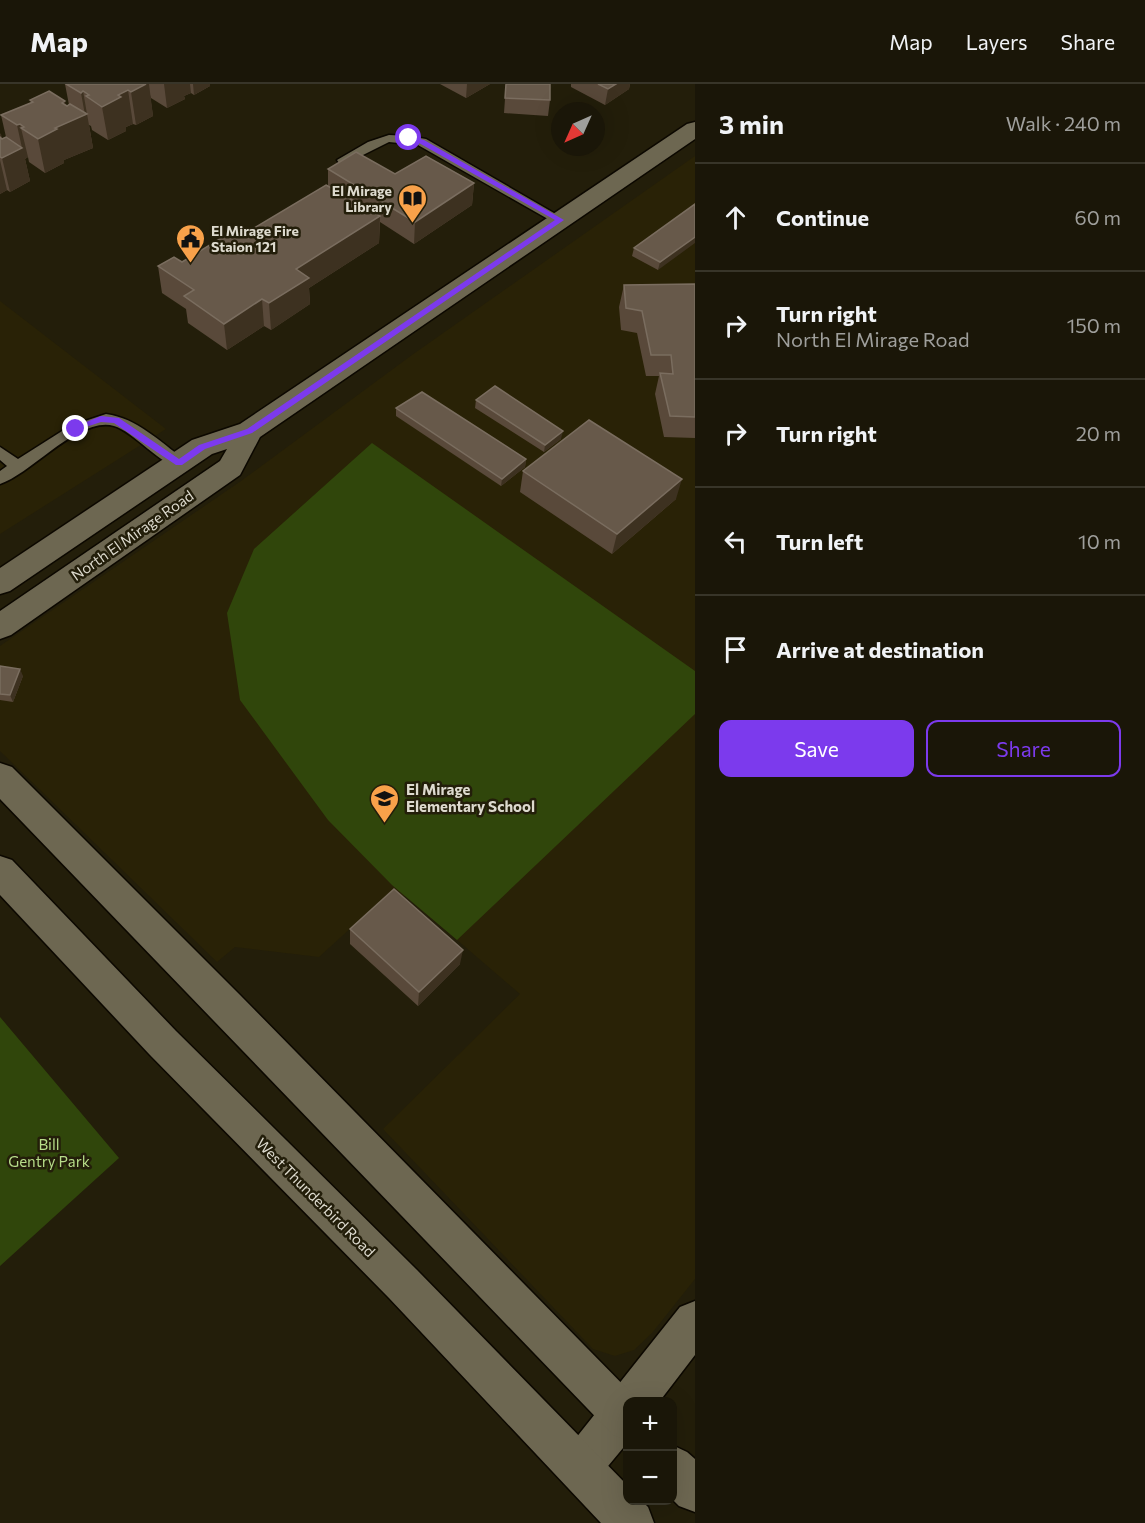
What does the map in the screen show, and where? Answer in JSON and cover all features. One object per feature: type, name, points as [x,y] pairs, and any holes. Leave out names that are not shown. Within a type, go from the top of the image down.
[{"type":"main road","name":"North El Mirage Road","points":[[0,583],[202,447],[250,431],[695,129]]},
{"type":"main road","name":"North El Mirage Road","points":[[0,627],[230,468],[250,431]]},
{"type":"main road","points":[[0,777],[623,1407]]},
{"type":"main road","name":"West Thunderbird Road","points":[[0,872],[163,1043],[403,1284],[632,1523]]},
{"type":"main road","points":[[638,1397],[695,1322]]},
{"type":"main road","points":[[579,1468],[623,1416]]},
{"type":"main road","points":[[677,1472],[695,1490]]},
{"type":"lane","points":[[344,160],[382,138],[409,138],[422,142],[560,220]]},
{"type":"lane","points":[[1,477],[76,429],[101,419],[116,420],[179,463]]},
{"type":"lane","points":[[0,452],[18,467]]},
{"type":"shaded area","name":"El Mirage Elementary School","points":[[695,156],[695,1279],[652,1333],[634,1350],[615,1356],[593,1349],[383,1129],[520,994],[406,896],[386,896],[319,957],[235,947],[217,962],[0,751],[0,646],[241,481],[412,355]]},
{"type":"shaded area","points":[[0,301],[166,429],[0,534]]},
{"type":"green space","points":[[372,443],[695,671],[695,714],[457,940],[392,885],[328,820],[240,700],[227,613],[254,549]]},
{"type":"green space","name":"Bill Gentry Park","points":[[0,1017],[119,1158],[0,1266]]},
{"type":"building","points":[[66,84],[146,84],[131,92],[128,90],[118,95],[121,97],[102,107],[86,96],[89,95],[83,91],[81,93]]},
{"type":"building","points":[[506,84],[550,84],[550,100],[505,98]]},
{"type":"building","points":[[598,84],[616,84],[608,89]]},
{"type":"building","points":[[49,91],[65,101],[62,103],[67,106],[70,104],[87,114],[55,128],[57,129],[38,139],[21,128],[24,127],[20,124],[17,125],[1,115],[33,102],[30,100]]},
{"type":"building","points":[[0,137],[2,139],[6,137],[22,148],[0,157]]},
{"type":"building","points":[[356,152],[395,174],[426,156],[474,183],[415,222],[328,169]]},
{"type":"building","points":[[326,185],[380,216],[296,269],[309,278],[269,303],[262,299],[224,324],[184,296],[194,290],[158,266],[174,257],[182,262],[236,229],[244,234]]},
{"type":"building","points":[[695,204],[695,237],[660,262],[634,248]]},
{"type":"building","points":[[695,284],[695,417],[670,416],[660,373],[673,374],[671,355],[651,355],[642,311],[626,308],[624,285]]},
{"type":"building","points":[[495,386],[563,431],[545,445],[476,400]]},
{"type":"building","points":[[422,392],[526,459],[502,479],[396,408]]},
{"type":"building","points":[[589,420],[682,479],[617,534],[523,471]]},
{"type":"building","points":[[0,666],[20,669],[10,695],[0,694]]},
{"type":"building","points":[[394,889],[463,950],[419,992],[350,929]]},
{"type":"place","name":"El Mirage Library","points":[[413,224]]},
{"type":"place","name":"El Mirage Fire Staion 121","points":[[190,264]]},
{"type":"place","name":"El Mirage Elementary School","points":[[385,824]]},
{"type":"route","points":[[76,429],[101,419],[116,420],[179,463],[202,447],[250,431],[560,220],[422,142],[409,138]]}]
